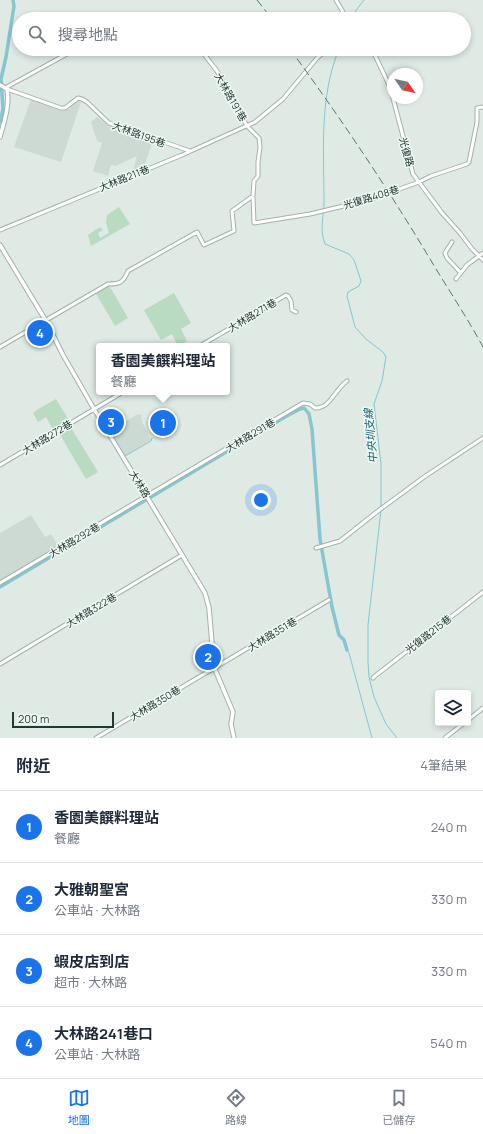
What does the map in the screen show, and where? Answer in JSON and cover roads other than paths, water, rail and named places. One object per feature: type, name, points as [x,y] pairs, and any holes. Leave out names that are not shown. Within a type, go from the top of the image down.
[{"type":"street","points":[[336,0],[343,12]]},
{"type":"street","points":[[5,89],[64,56]]},
{"type":"street","name":"大林路191巷","points":[[205,56],[217,71],[248,126],[259,138],[260,147],[258,176],[254,181],[253,196]]},
{"type":"street","name":"大林路211巷","points":[[0,230],[248,126],[283,100],[319,56]]},
{"type":"street","name":"光復路","points":[[375,56],[390,87],[413,174],[442,213],[483,260]]},
{"type":"street","points":[[0,85],[5,89],[7,106],[0,138]]},
{"type":"street","name":"大林路195巷","points":[[5,89],[61,108],[65,108],[78,98],[82,99],[109,124],[190,151]]},
{"type":"street","name":"光復路408巷","points":[[253,196],[254,223],[322,211],[369,200],[467,164],[469,162],[477,122],[477,108],[483,107]]},
{"type":"street","points":[[477,122],[483,121]]},
{"type":"street","points":[[0,347],[108,284],[118,284],[128,271],[197,232],[204,245],[234,231],[232,211],[253,196]]},
{"type":"street","points":[[452,242],[446,253],[447,258],[460,272]]},
{"type":"street","name":"大林路","points":[[0,245],[46,321],[63,355],[94,409],[205,593],[209,605],[214,667],[227,694],[233,712],[231,724],[234,738]]},
{"type":"street","points":[[456,279],[467,264],[483,253]]},
{"type":"street","name":"大林路271巷","points":[[205,343],[286,295],[291,301],[292,310],[296,312]]},
{"type":"street","name":"大林路291巷","points":[[147,496],[303,404],[310,404],[315,408],[320,408],[326,405],[341,384],[347,381]]},
{"type":"street","points":[[94,409],[118,395]]},
{"type":"street","name":"大林路272巷","points":[[0,465],[94,409]]},
{"type":"street","points":[[316,548],[340,541],[424,477],[483,438]]},
{"type":"street","name":"大林路292巷","points":[[0,583],[147,496]]},
{"type":"street","name":"大林路322巷","points":[[0,664],[182,555]]},
{"type":"street","name":"光復路215巷","points":[[373,678],[483,592]]},
{"type":"street","name":"大林路351巷","points":[[214,667],[330,600]]},
{"type":"street","name":"大林路350巷","points":[[96,738],[135,716],[214,667]]},
{"type":"street","points":[[471,718],[483,708]]},
{"type":"street","points":[[445,738],[460,726]]},
{"type":"waterway","points":[[13,0],[13,12]]},
{"type":"waterway","name":"中央圳支線","points":[[355,12],[364,0]]},
{"type":"waterway","points":[[0,122],[3,109],[1,79],[12,19]]},
{"type":"waterway","name":"中央圳支線","points":[[337,56],[328,86],[325,105],[323,144],[324,202],[322,233],[325,244],[349,254],[354,260],[361,281],[359,286],[348,292],[347,296],[355,327],[366,339],[383,352],[386,357],[382,381],[374,404],[381,464],[381,507]]},
{"type":"waterway","points":[[0,587],[285,417],[304,408],[309,414],[312,429],[320,539],[332,607],[339,635],[344,640],[347,650]]},
{"type":"waterway","points":[[125,456],[151,441],[152,438]]},
{"type":"waterway","name":"中央圳支線","points":[[381,510],[368,625],[369,677],[374,697],[386,724],[397,738]]},
{"type":"waterway","points":[[347,650],[372,738]]},
{"type":"railway","points":[[257,0],[266,12]]},
{"type":"railway","points":[[295,56],[384,185],[483,347]]},
{"type":"place","name":"大林路241巷口","points":[[40,333]]},
{"type":"place","name":"蝦皮店到店","points":[[111,422]]},
{"type":"place","name":"香園美饌料理站","points":[[163,423]]},
{"type":"place","name":"大雅朝聖宮","points":[[208,657]]}]
